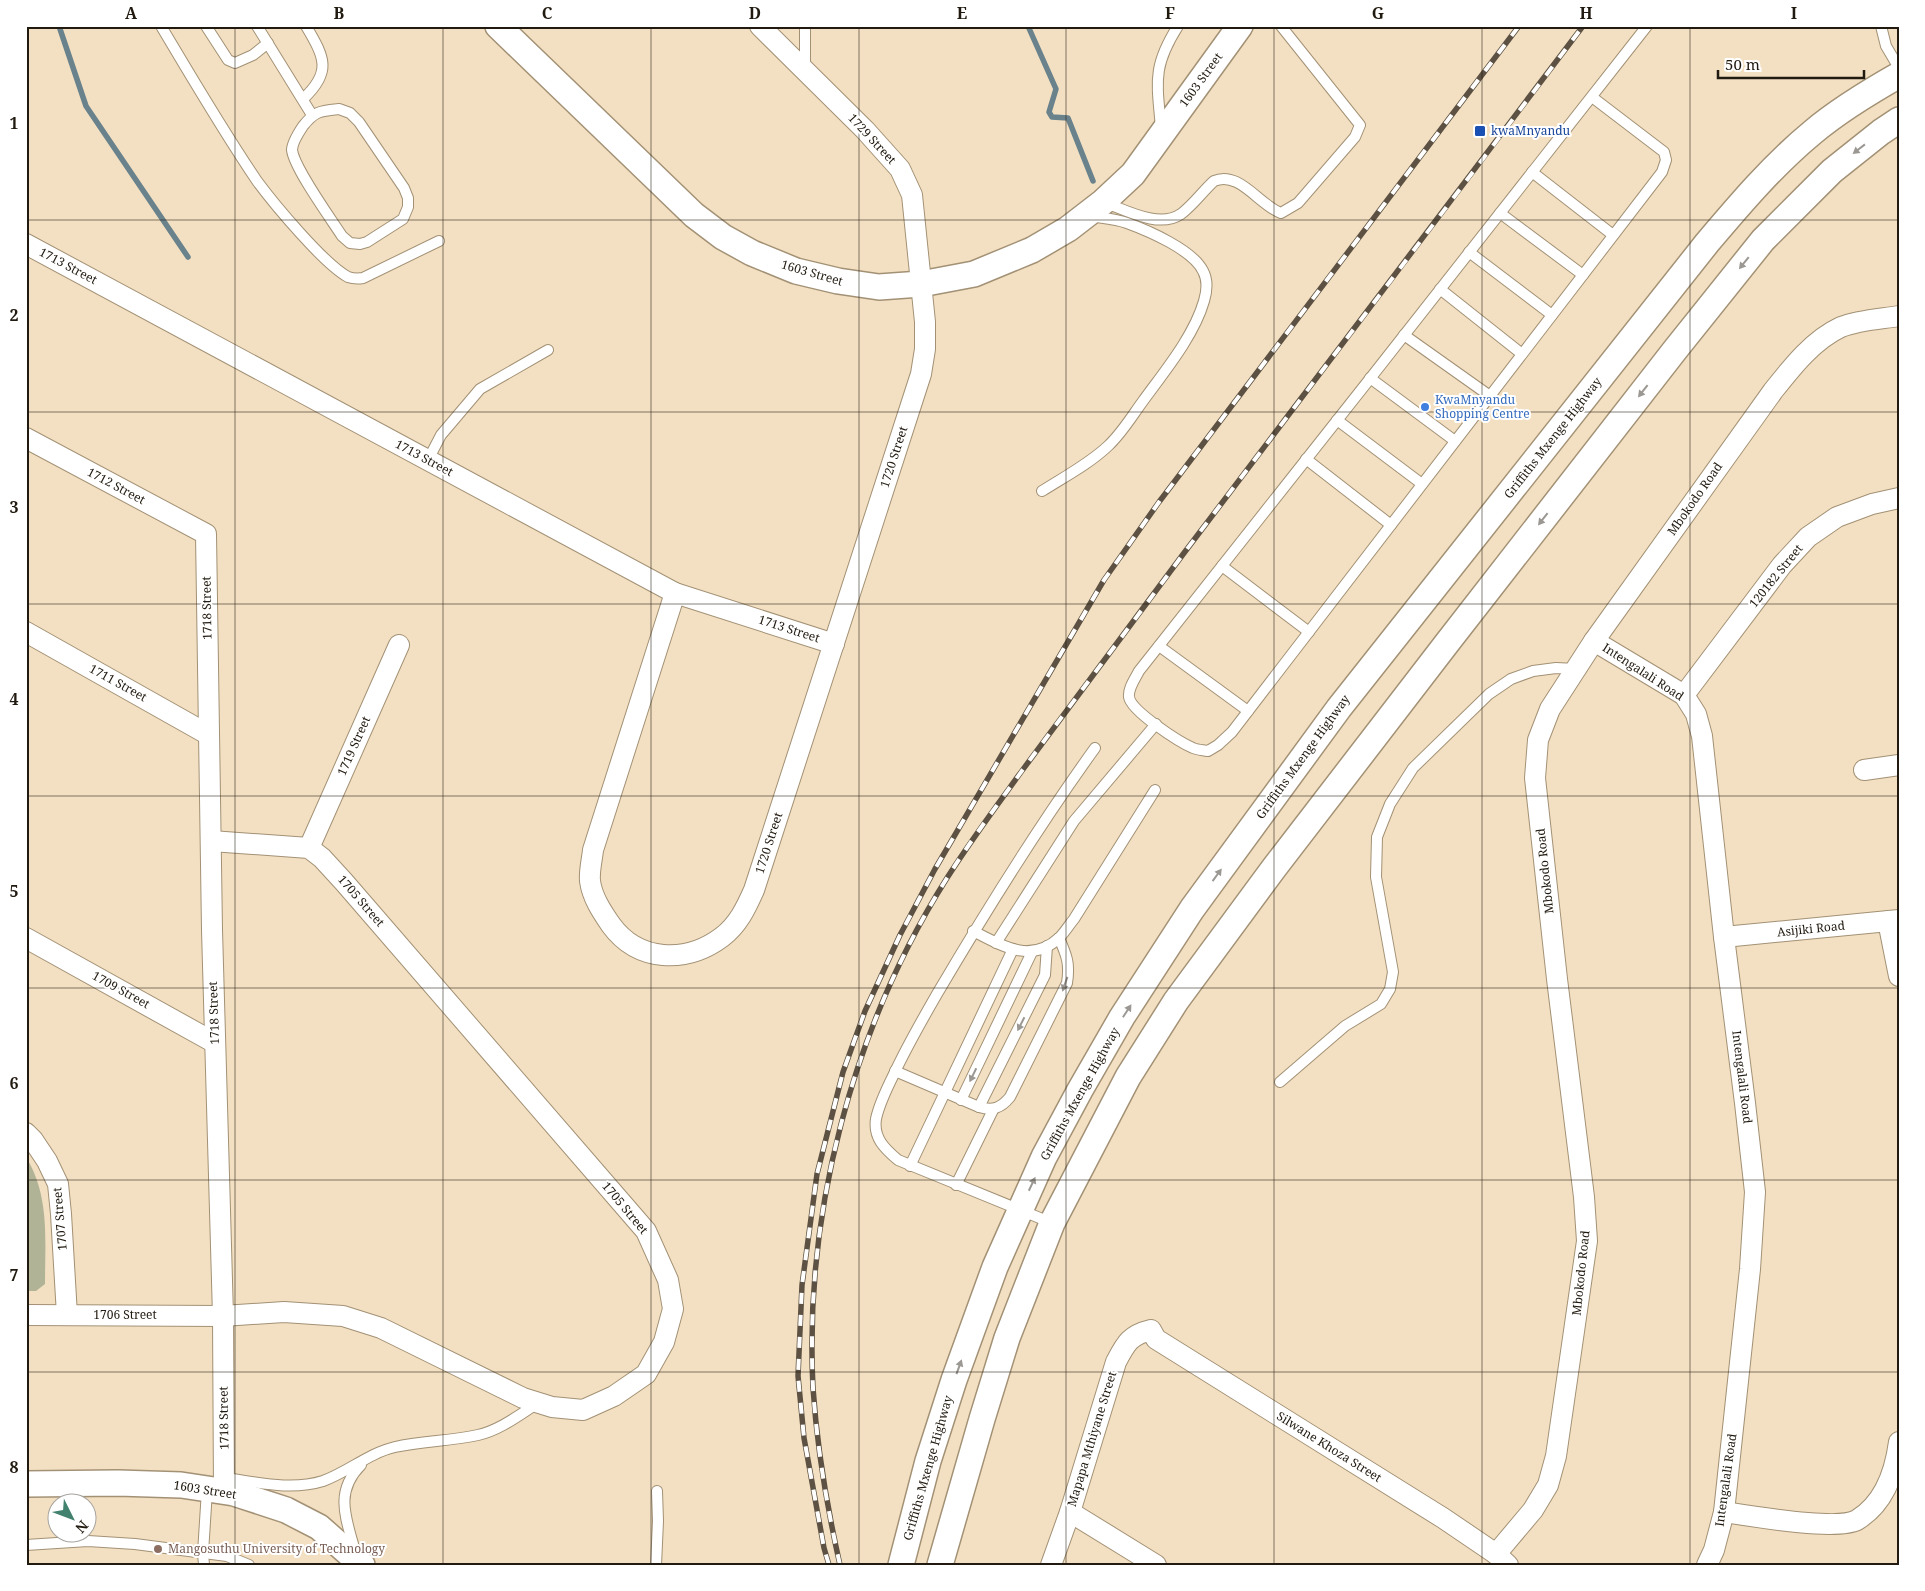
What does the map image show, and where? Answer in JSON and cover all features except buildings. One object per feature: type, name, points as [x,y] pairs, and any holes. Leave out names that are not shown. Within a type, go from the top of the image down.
[{"type":"street","name":"1603 Street","points":[[498,26],[694,216],[723,237],[752,253],[796,271],[838,281],[879,287],[921,284],[974,274],[1032,250],[1068,229],[1095,209],[1132,174],[1240,26]]},
{"type":"street","name":"1729 Street","points":[[760,26],[865,130],[900,170],[912,195],[921,284]]},
{"type":"street","name":"Griffiths Mxenge Highway","points":[[901,1565],[928,1461],[954,1380],[995,1268],[1020,1210],[1080,1090],[1128,1009],[1192,909],[1339,708],[1707,243],[1764,177],[1813,131],[1866,94],[1899,75]]},
{"type":"street","points":[[940,1565],[1007,1338],[1052,1223],[1128,1078],[1176,1001],[1274,868],[1669,358],[1763,240],[1832,171],[1899,120]]},
{"type":"street","name":"1713 Street","points":[[26,244],[675,593],[834,644]]},
{"type":"street","name":"1720 Street","points":[[675,593],[592,850],[590,881],[599,909],[617,933],[639,950],[665,956],[692,953],[722,937],[742,915],[754,890],[921,374],[926,349],[921,284]]},
{"type":"street","name":"Mbokodo Road","points":[[1502,1559],[1548,1485],[1552,1471],[1559,1437],[1587,1241],[1584,1197],[1535,778],[1538,740],[1550,709],[1594,641],[1773,390],[1794,364],[1816,344],[1841,328],[1864,321],[1899,316]]},
{"type":"street","name":"1712 Street","points":[[26,438],[206,534]]},
{"type":"street","name":"120182 Street","points":[[1684,696],[1782,565],[1808,537],[1837,517],[1872,504],[1899,498]]},
{"type":"street","name":"1718 Street","points":[[206,534],[215,1043],[223,1316],[219,1487]]},
{"type":"street","name":"1711 Street","points":[[26,632],[209,735]]},
{"type":"street","name":"Intengalali Road","points":[[1594,641],[1684,696],[1696,714],[1702,736],[1755,1192],[1750,1269],[1724,1512],[1714,1550],[1707,1565]]},
{"type":"street","name":"1719 Street","points":[[309,848],[399,645]]},
{"type":"street","points":[[1864,770],[1899,765]]},
{"type":"street","points":[[211,841],[309,848]]},
{"type":"street","name":"1705 Street","points":[[223,1316],[284,1312],[343,1316],[381,1328],[523,1398],[552,1407],[583,1410],[614,1396],[646,1374],[664,1342],[674,1309],[668,1280],[646,1231],[344,882],[322,858],[309,848]]},
{"type":"street","points":[[1893,920],[1899,976]]},
{"type":"street","name":"Asijiki Road","points":[[1724,937],[1893,920]]},
{"type":"street","name":"1709 Street","points":[[26,938],[215,1043]]},
{"type":"street","name":"1707 Street","points":[[26,1133],[47,1161],[58,1184],[62,1214],[67,1315]]},
{"type":"street","name":"1706 Street","points":[[26,1315],[223,1316]]},
{"type":"street","name":"Silwane Khoza Street","points":[[1151,1330],[1156,1339],[1435,1513],[1502,1559]]},
{"type":"street","name":"Mapapa Mthiyane Street","points":[[1051,1565],[1070,1512],[1116,1362],[1125,1343],[1137,1333],[1151,1330]]},
{"type":"street","points":[[1724,1512],[1807,1523],[1835,1523],[1856,1520],[1870,1508],[1887,1488],[1896,1465],[1899,1442]]},
{"type":"street","name":"1603 Street","points":[[26,1484],[154,1484],[219,1487],[234,1494],[286,1510],[319,1527],[360,1563]]},
{"type":"street","points":[[1070,1512],[1156,1565]]},
{"type":"lane","points":[[161,26],[228,138],[259,183],[316,249],[346,276],[354,279],[363,278],[440,241]]},
{"type":"lane","points":[[206,26],[228,60],[235,63],[253,55],[268,43]]},
{"type":"lane","points":[[257,26],[312,115]]},
{"type":"lane","points":[[303,99],[314,88],[322,71],[322,57],[306,26]]},
{"type":"lane","points":[[805,26],[805,71]]},
{"type":"lane","name":"1603 Street","points":[[1162,134],[1157,79],[1160,61],[1178,26]]},
{"type":"lane","points":[[1095,209],[1166,220],[1183,212],[1219,178],[1237,182],[1274,210],[1281,213],[1298,203],[1355,137],[1360,124],[1281,26]]},
{"type":"lane","points":[[1592,97],[1656,144],[1664,152],[1666,160],[1662,172],[1232,732],[1218,745],[1208,751],[1193,748],[1156,724],[1133,706],[1129,697],[1130,687],[1139,671],[1647,26]]},
{"type":"lane","points":[[1881,26],[1886,46],[1899,68]]},
{"type":"lane","points":[[339,109],[350,113],[359,122],[404,188],[408,198],[408,207],[403,218],[367,242],[360,244],[350,242],[342,236],[299,168],[292,150],[298,134],[312,115],[339,109]]},
{"type":"lane","points":[[1532,172],[1613,235]]},
{"type":"lane","points":[[1042,491],[1091,460],[1108,446],[1123,429],[1194,327],[1204,301],[1207,286],[1203,271],[1195,260],[1178,247],[1095,209]]},
{"type":"lane","points":[[1500,212],[1583,275]]},
{"type":"lane","points":[[1469,252],[1552,315]]},
{"type":"lane","points":[[1440,290],[1522,354]]},
{"type":"lane","points":[[1404,335],[1490,396]]},
{"type":"lane","points":[[428,460],[441,435],[480,389],[548,350]]},
{"type":"lane","points":[[1370,378],[1455,441]]},
{"type":"lane","points":[[1337,420],[1422,484]]},
{"type":"lane","points":[[1306,459],[1391,525]]},
{"type":"lane","points":[[1222,566],[1309,632]]},
{"type":"lane","points":[[1159,646],[1248,711]]},
{"type":"lane","points":[[1280,1082],[1345,1026],[1381,1004],[1390,989],[1393,972],[1376,877],[1377,837],[1390,804],[1413,768],[1489,694],[1511,679],[1533,671],[1556,668],[1576,669]]},
{"type":"lane","points":[[996,943],[1074,821],[1156,724]]},
{"type":"lane","points":[[1052,1223],[898,1160],[884,1149],[877,1137],[876,1121],[885,1092],[908,1044],[973,931],[1058,799],[1095,748]]},
{"type":"lane","points":[[973,931],[996,943],[1013,949],[1032,952],[1042,950],[1059,938],[1074,919],[1155,790]]},
{"type":"lane","points":[[956,1185],[993,1110],[1010,1097],[1067,983],[1070,968],[1067,955],[1059,938]]},
{"type":"lane","points":[[979,1107],[1045,975],[1047,946]]},
{"type":"lane","points":[[910,1166],[1013,949]]},
{"type":"lane","points":[[961,1100],[1032,952]]},
{"type":"lane","points":[[895,1071],[961,1100],[993,1110]]},
{"type":"lane","points":[[204,1565],[203,1553],[219,1487],[302,1485],[322,1481],[393,1447],[479,1434],[501,1426],[539,1403]]},
{"type":"lane","points":[[360,1563],[344,1511],[345,1491],[353,1474],[369,1457]]},
{"type":"lane","points":[[656,1565],[657,1491]]},
{"type":"lane","points":[[26,1545],[88,1541],[135,1544],[227,1556],[249,1565]]},
{"type":"green space","points":[[26,1157],[34,1172],[43,1203],[45,1284],[36,1291],[26,1291]]},
{"type":"waterway","points":[[59,26],[86,106],[188,257]]},
{"type":"waterway","points":[[1028,26],[1056,89],[1049,112],[1052,117],[1068,118],[1093,181]]},
{"type":"railway","points":[[829,1565],[824,1548],[804,1438],[798,1376],[802,1285],[817,1174],[843,1072],[865,1011],[900,935],[935,869],[1104,580],[1159,502],[1519,26]]},
{"type":"railway","points":[[840,1565],[823,1477],[813,1388],[812,1322],[817,1255],[827,1189],[841,1123],[861,1058],[885,996],[914,935],[956,864],[1024,768],[1184,553],[1583,26]]},
{"type":"place","name":"kwaMnyandu","points":[[1480,131]]},
{"type":"place","name":"KwaMnyandu Shopping Centre","points":[[1425,407]]},
{"type":"place","name":"Mangosuthu University of Technology","points":[[158,1549]]}]
